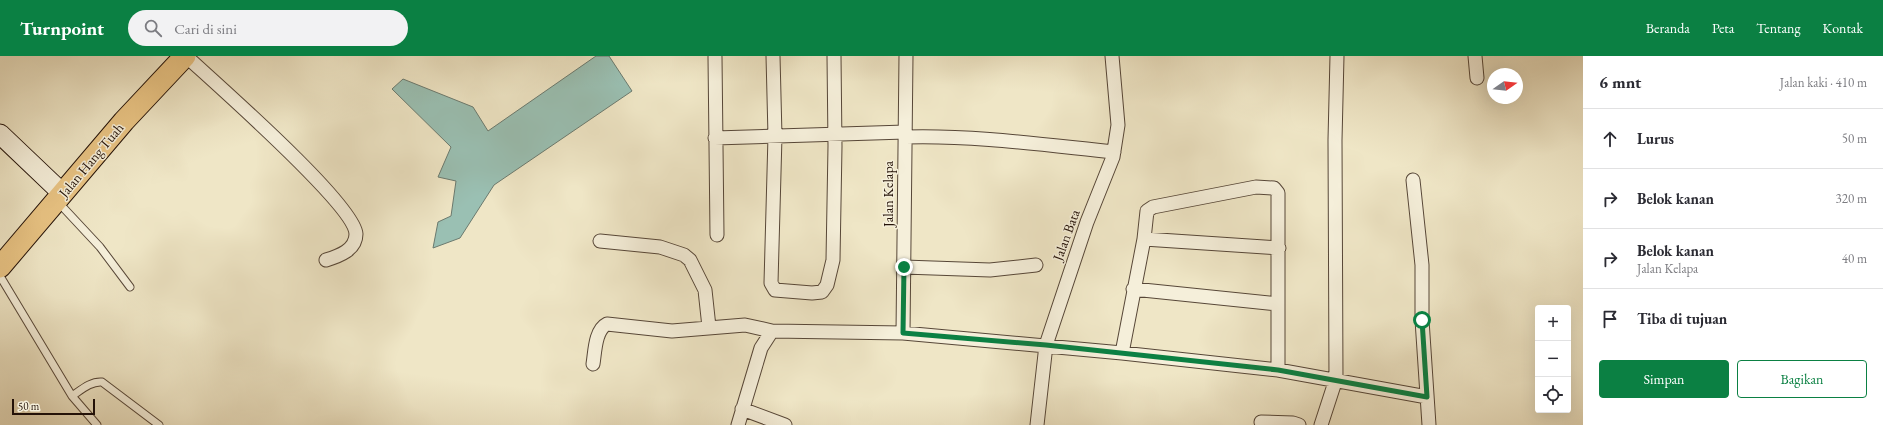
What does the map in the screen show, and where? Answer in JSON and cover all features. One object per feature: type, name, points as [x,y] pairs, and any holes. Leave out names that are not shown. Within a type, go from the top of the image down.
[{"type":"main road","name":"Jalan Hang Tuah","points":[[0,267],[124,121],[186,56]]},
{"type":"street","points":[[186,56],[302,164],[341,207],[354,226],[356,233],[352,246],[336,257],[326,260]]},
{"type":"street","points":[[774,56],[775,136],[771,283],[775,290],[812,293],[822,292],[828,285],[833,260],[835,135],[834,56]]},
{"type":"street","name":"Jalan Kelapa","points":[[903,333],[906,56]]},
{"type":"street","name":"Jalan Bata","points":[[1037,425],[1046,345],[1087,222],[1114,152],[1118,125],[1112,56]]},
{"type":"street","points":[[1322,425],[1336,379],[1335,140],[1337,56]]},
{"type":"street","points":[[1476,56],[1477,78]]},
{"type":"street","points":[[715,57],[717,235]]},
{"type":"street","points":[[0,134],[59,197]]},
{"type":"street","points":[[715,138],[905,134],[989,140],[1114,152]]},
{"type":"street","points":[[1414,180],[1422,265],[1422,320],[1429,425]]},
{"type":"street","points":[[1122,353],[1144,239],[1147,211],[1153,207],[1248,188],[1267,187],[1274,188],[1278,193],[1278,370]]},
{"type":"street","points":[[1144,239],[1279,248]]},
{"type":"street","points":[[600,241],[660,247],[684,255],[690,260],[706,290],[709,327]]},
{"type":"street","points":[[904,267],[990,270],[1036,265]]},
{"type":"street","points":[[1134,289],[1278,304]]},
{"type":"street","points":[[593,364],[597,339],[602,326],[607,324],[672,331],[745,325],[772,331],[903,333],[1122,353],[1278,370],[1336,379],[1427,397]]},
{"type":"street","points":[[738,425],[761,348],[772,331]]},
{"type":"street","points":[[742,410],[785,425]]},
{"type":"street","points":[[1261,422],[1293,423],[1299,425]]},
{"type":"lane","points":[[59,197],[130,286]]},
{"type":"lane","points":[[0,276],[72,396],[97,425]]},
{"type":"lane","points":[[72,396],[96,381],[102,382],[159,425]]},
{"type":"water","points":[[596,56],[609,56],[632,91],[494,185],[460,238],[433,248],[438,222],[451,216],[456,181],[438,177],[451,147],[392,89],[403,79],[473,107],[488,131]]},
{"type":"route","points":[[904,267],[903,333],[1046,345],[1278,370],[1336,379],[1427,397],[1422,320]]}]
